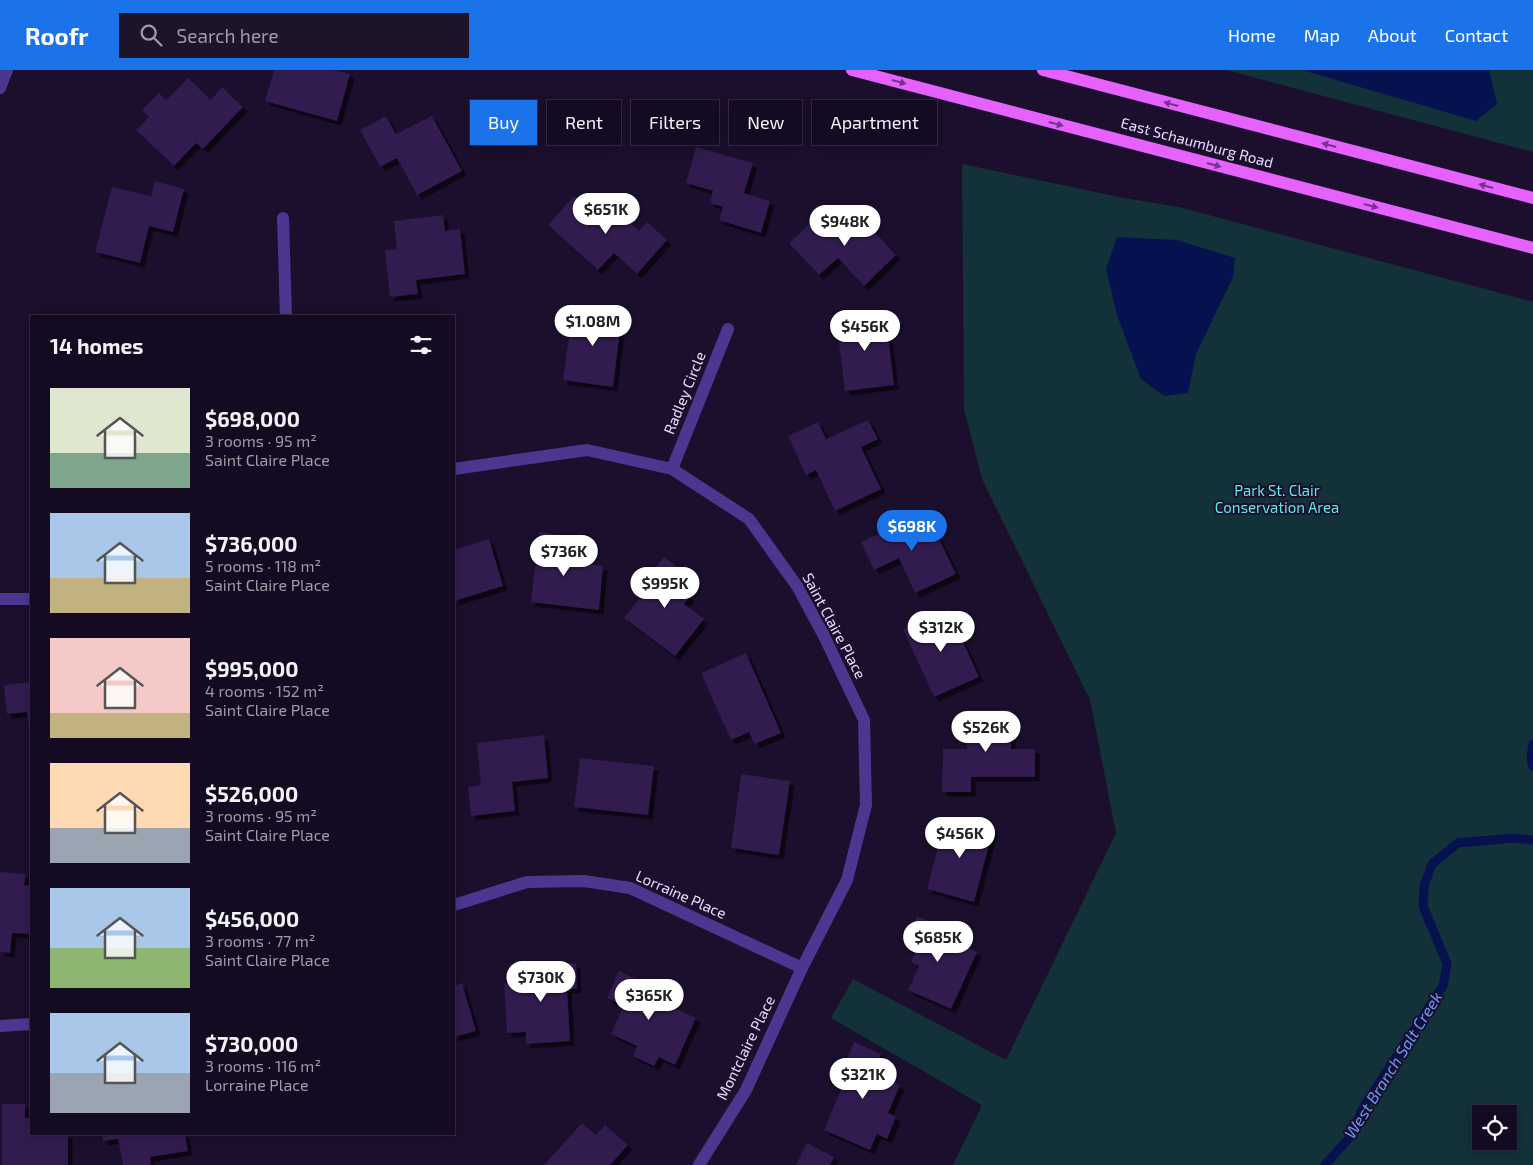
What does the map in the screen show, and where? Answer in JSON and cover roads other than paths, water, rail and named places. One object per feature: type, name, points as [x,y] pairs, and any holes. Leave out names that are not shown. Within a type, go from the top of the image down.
[{"type":"main road","name":"East Schaumburg Road","points":[[852,70],[1533,248]]},
{"type":"main road","name":"East Schaumburg Road","points":[[1044,70],[1533,198]]},
{"type":"street","points":[[0,88],[7,70]]},
{"type":"street","points":[[283,218],[286,315]]},
{"type":"street","name":"Radley Circle","points":[[672,469],[728,329]]},
{"type":"street","name":"Saint Claire Place","points":[[455,469],[587,450],[672,469],[749,519],[797,586],[824,636],[864,720],[866,805],[847,880],[802,968]]},
{"type":"street","points":[[0,599],[30,599]]},
{"type":"street","name":"Lorraine Place","points":[[455,905],[527,882],[584,881],[630,888],[802,968]]},
{"type":"street","name":"Montclaire Place","points":[[699,1165],[746,1090],[802,968]]},
{"type":"street","points":[[0,1026],[30,1024]]},
{"type":"waterway","name":"West Branch Salt Creek","points":[[1533,744],[1531,758],[1533,766]]},
{"type":"waterway","name":"West Branch Salt Creek","points":[[1325,1165],[1350,1137],[1364,1106],[1443,986],[1447,964],[1423,906],[1424,886],[1432,864],[1458,843],[1513,838],[1533,840]]},
{"type":"park label","name":"Park St. Clair Conservation Area","points":[[1277,500]]}]
